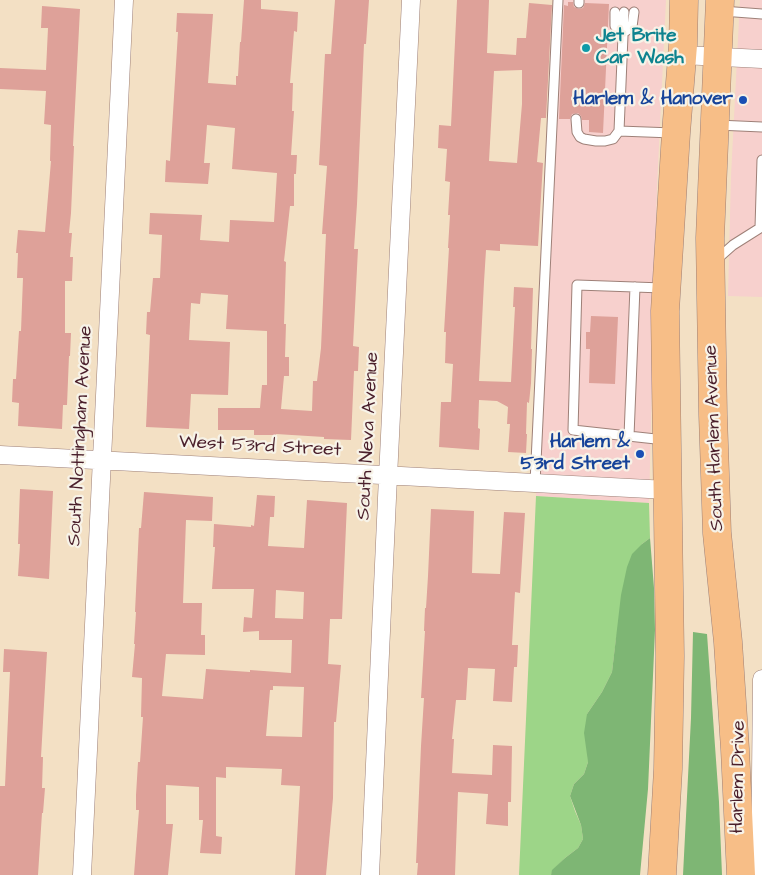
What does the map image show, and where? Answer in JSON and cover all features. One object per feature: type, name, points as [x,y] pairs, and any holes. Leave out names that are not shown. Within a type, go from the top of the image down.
[{"type":"main road","points":[[662,875],[668,769],[670,665],[665,311],[684,0]]},
{"type":"main road","name":"South Harlem Avenue","points":[[720,6],[710,265],[713,415],[718,533],[728,642],[741,875]]},
{"type":"street","name":"South Nottingham Avenue","points":[[82,875],[124,0]]},
{"type":"street","name":"South Neva Avenue","points":[[370,875],[411,0]]},
{"type":"street","points":[[682,55],[762,59]]},
{"type":"street","name":"West 53rd Street","points":[[0,455],[668,490]]},
{"type":"street","name":"Harlem Drive","points":[[760,875],[762,679]]},
{"type":"lane","points":[[535,483],[558,0]]},
{"type":"lane","points":[[720,6],[762,14]]},
{"type":"lane","points":[[576,119],[578,135],[584,140],[596,142],[613,139],[619,131],[623,33],[620,12]]},
{"type":"lane","points":[[623,33],[632,26],[634,12]]},
{"type":"lane","points":[[715,124],[762,127]]},
{"type":"lane","points":[[619,131],[676,133]]},
{"type":"lane","points":[[710,265],[733,244],[760,228],[762,160]]},
{"type":"lane","points":[[666,288],[576,285],[573,430],[667,440]]},
{"type":"lane","points":[[629,436],[635,287]]},
{"type":"shaded area","points":[[558,0],[666,0],[657,187],[649,503],[536,496]]},
{"type":"shaded area","points":[[740,0],[762,0],[762,297],[728,296],[731,176]]},
{"type":"green space","points":[[536,496],[649,503],[650,538],[642,544],[616,639],[612,672],[602,692],[587,714],[588,762],[584,774],[574,784],[570,796],[581,825],[583,839],[578,848],[553,870],[551,875],[519,875]]},
{"type":"green space","points":[[650,538],[655,630],[648,789],[640,875],[551,875],[552,870],[578,848],[583,839],[581,825],[570,796],[574,784],[584,774],[588,762],[584,733],[587,714],[602,692],[612,672],[621,595],[627,567],[632,554]]},
{"type":"green space","points":[[693,632],[707,634],[719,802],[722,875],[683,875],[691,718]]},
{"type":"building","points":[[244,0],[261,0],[261,9],[298,12],[297,32],[294,31],[290,83],[293,83],[292,111],[294,111],[291,155],[297,155],[296,174],[294,174],[294,206],[290,206],[284,261],[286,262],[285,357],[289,357],[289,376],[284,376],[281,409],[312,411],[313,381],[317,381],[321,348],[326,234],[322,234],[327,166],[319,165],[325,54],[331,54],[335,0],[369,0],[366,44],[364,44],[354,249],[358,249],[353,346],[359,347],[358,371],[354,371],[351,440],[276,434],[254,435],[254,430],[218,430],[218,408],[260,408],[262,385],[267,385],[267,331],[226,329],[228,295],[201,293],[200,304],[191,303],[189,340],[230,342],[228,395],[191,394],[189,429],[146,427],[150,335],[146,334],[147,312],[150,312],[153,278],[160,278],[162,235],[149,234],[150,213],[202,215],[200,240],[229,242],[230,220],[274,222],[277,173],[232,169],[235,128],[207,125],[204,163],[210,163],[208,184],[165,182],[166,160],[170,161],[178,32],[176,32],[177,13],[213,14],[208,83],[236,85]]},
{"type":"building","points":[[457,0],[489,0],[487,53],[516,55],[517,38],[526,38],[529,3],[552,5],[546,118],[541,118],[537,162],[543,163],[538,246],[500,244],[500,251],[486,250],[484,282],[479,381],[511,382],[515,307],[513,307],[514,287],[533,288],[531,383],[529,403],[527,402],[526,453],[508,452],[510,424],[507,424],[508,407],[497,401],[479,400],[479,450],[439,447],[441,402],[451,402],[453,364],[445,363],[446,332],[444,332],[449,248],[450,182],[445,181],[447,149],[438,148],[439,125],[451,126]],"holes":[[[522,70],[522,104],[517,163],[489,161],[494,71]]]},
{"type":"building","name":"Jet Brite Car Wash","points":[[568,2],[573,2],[574,7],[579,9],[583,8],[585,3],[609,4],[603,133],[589,132],[589,120],[582,120],[578,113],[572,114],[570,119],[559,119],[564,5],[568,6]]},
{"type":"building","points":[[42,6],[80,9],[69,233],[72,233],[70,257],[73,257],[72,281],[65,281],[65,333],[71,333],[67,405],[63,405],[62,429],[18,426],[19,403],[12,402],[13,379],[16,379],[19,331],[21,331],[23,278],[17,278],[18,253],[16,253],[18,230],[45,232],[51,161],[51,125],[44,124],[46,91],[0,89],[0,68],[46,70],[48,28],[41,28]]},
{"type":"building","points":[[591,316],[618,317],[615,384],[589,383],[590,349],[586,349],[586,332],[590,332]]},
{"type":"building","points":[[20,489],[53,491],[49,579],[18,576]]},
{"type":"building","points":[[144,492],[213,497],[212,521],[186,520],[183,603],[202,603],[201,635],[205,635],[205,655],[166,654],[162,696],[203,699],[206,669],[291,673],[292,640],[259,640],[259,631],[243,632],[244,617],[252,618],[254,589],[212,589],[215,547],[213,547],[214,524],[254,526],[257,495],[275,496],[274,517],[270,517],[268,546],[304,548],[307,500],[347,503],[342,619],[330,619],[328,664],[341,665],[336,722],[334,722],[333,798],[326,875],[295,875],[300,786],[281,785],[282,769],[226,767],[226,778],[216,777],[216,836],[222,837],[221,854],[200,853],[203,820],[199,820],[199,787],[166,785],[166,824],[173,824],[168,875],[134,875],[139,810],[136,810],[136,795],[143,717],[141,717],[142,678],[132,677],[139,528],[141,528]],"holes":[[[276,590],[304,592],[303,619],[275,618]],[[273,686],[304,687],[302,737],[266,736],[270,690],[273,690]]]},
{"type":"building","points":[[431,509],[474,511],[472,573],[500,574],[504,512],[525,513],[520,593],[515,592],[512,645],[518,645],[517,667],[514,667],[512,702],[493,701],[495,669],[468,668],[466,700],[456,700],[452,739],[454,739],[452,773],[492,775],[493,745],[512,746],[511,802],[508,802],[508,826],[486,824],[488,794],[458,792],[455,875],[417,875],[418,863],[416,863],[424,698],[421,698]]},
{"type":"building","points":[[4,649],[47,652],[41,757],[43,757],[42,788],[45,788],[38,875],[0,875],[0,786],[5,786],[10,672],[3,672]]},
{"type":"place","name":"Jet Brite Car Wash","points":[[586,48]]},
{"type":"place","name":"Harlem & Hanover","points":[[743,100]]},
{"type":"place","name":"Harlem & 53rd Street","points":[[640,454]]}]
